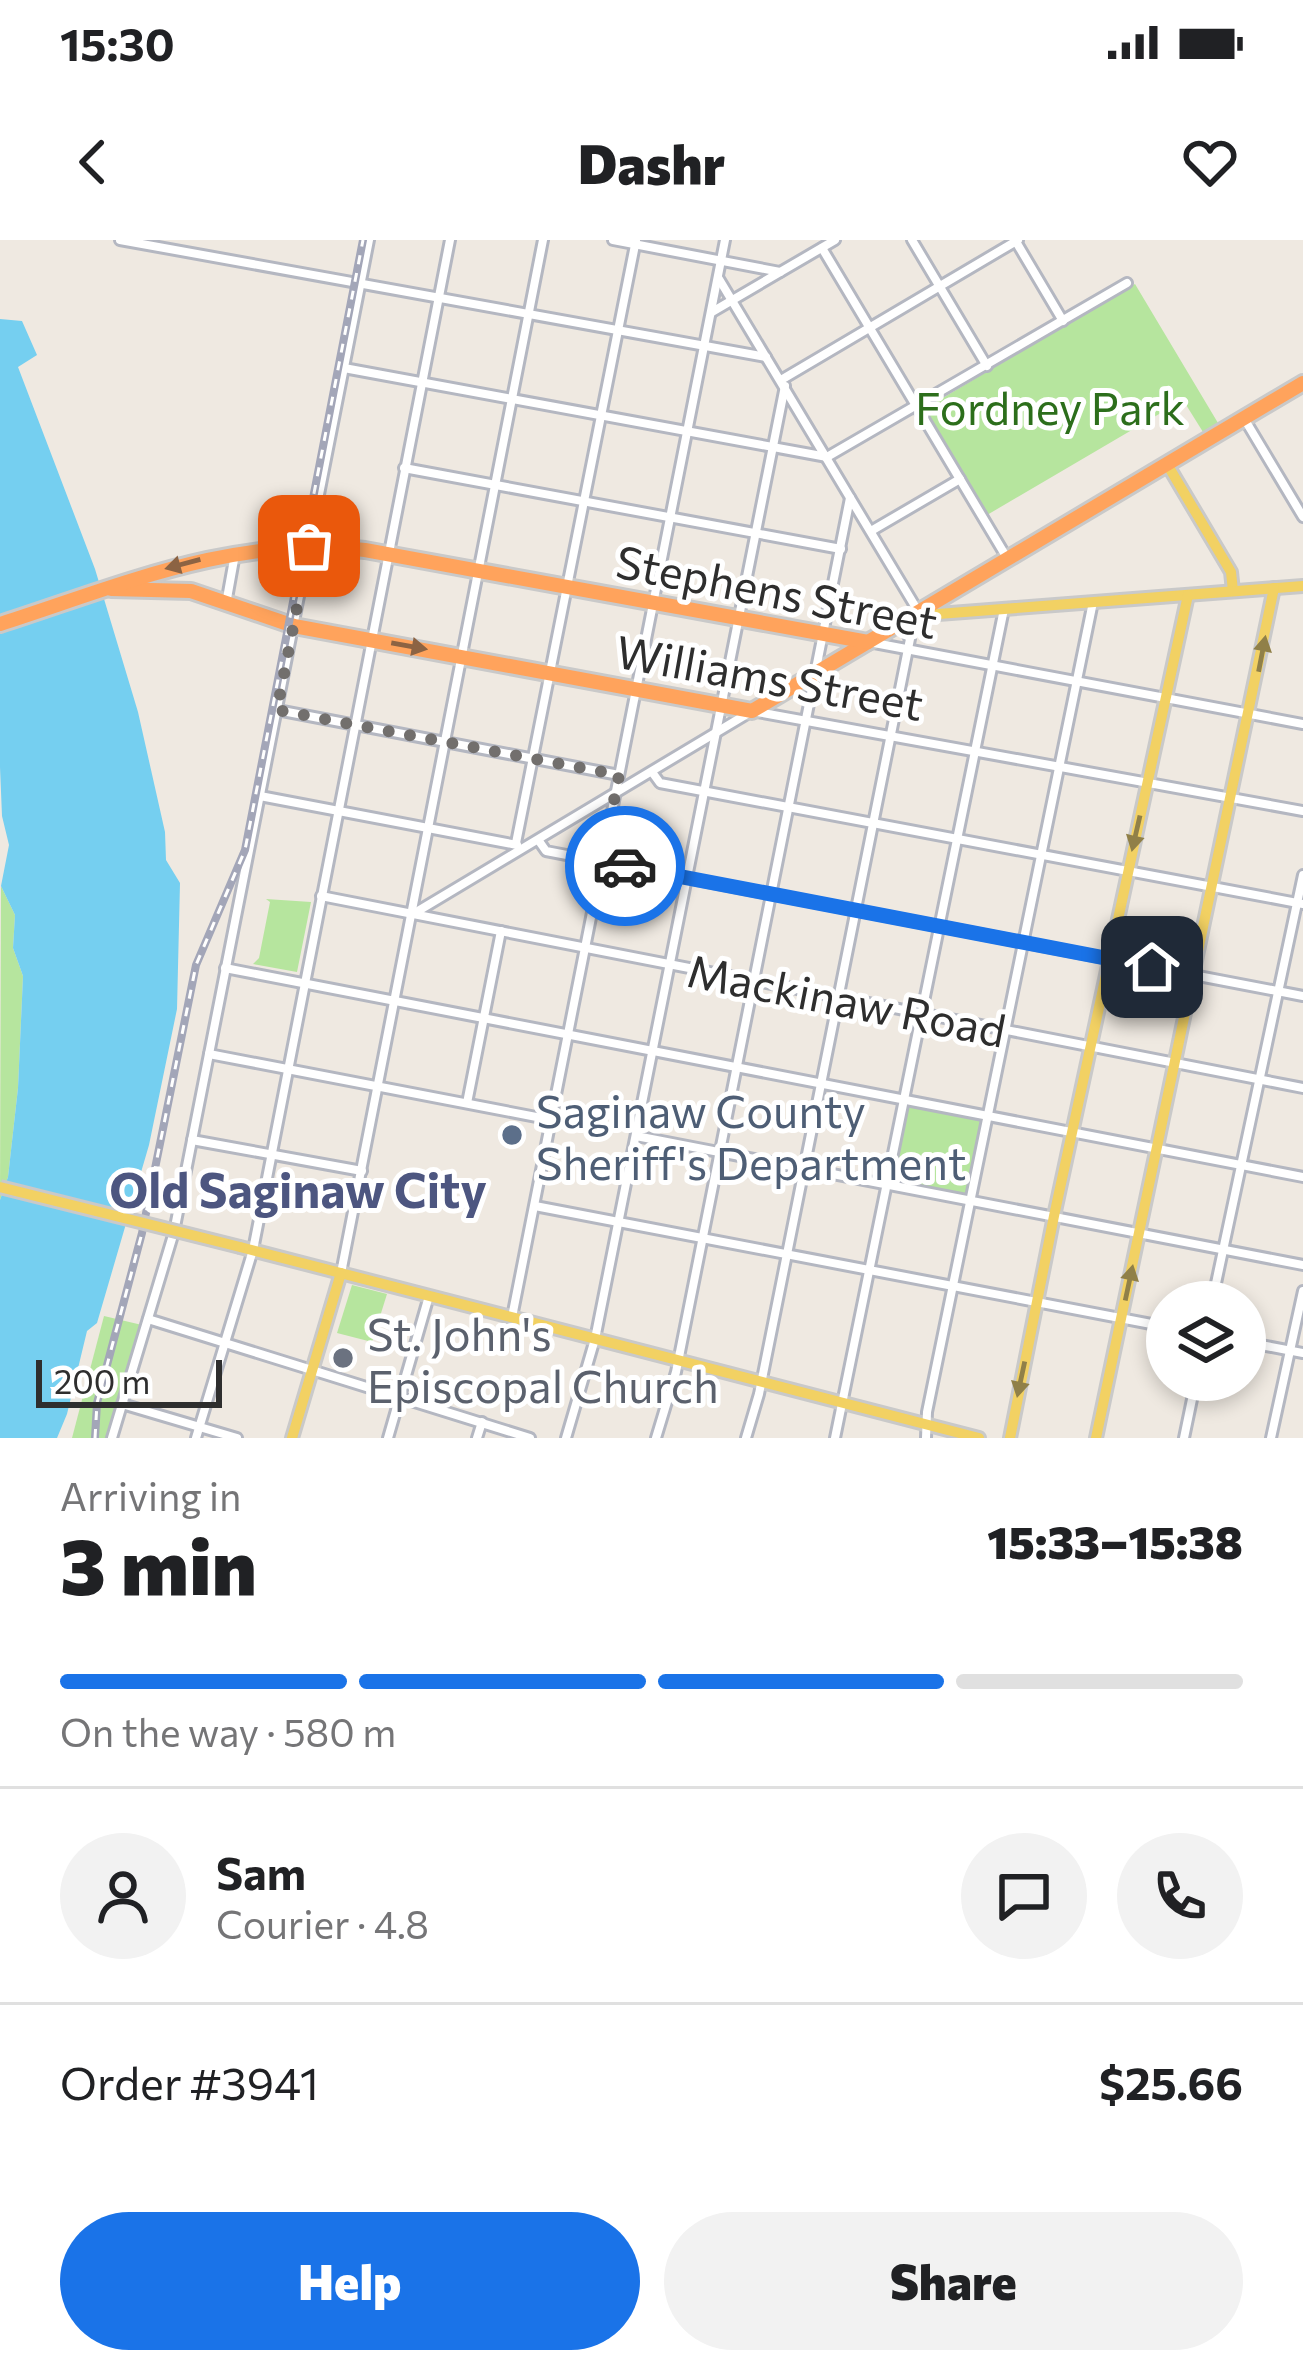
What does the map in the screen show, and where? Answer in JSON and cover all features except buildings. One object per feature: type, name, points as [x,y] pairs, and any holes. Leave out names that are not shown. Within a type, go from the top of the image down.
[{"type":"highway","points":[[752,711],[1303,383]]},
{"type":"highway","name":"Stephens Street","points":[[111,589],[171,567],[235,553],[309,546],[387,554],[868,642]]},
{"type":"highway","points":[[0,624],[111,589]]},
{"type":"highway","name":"Williams Street","points":[[111,589],[182,589],[294,626],[752,711]]},
{"type":"main road","points":[[1167,464],[1231,572],[1233,592]]},
{"type":"main road","points":[[918,611],[1303,586]]},
{"type":"main road","points":[[1096,1438],[1274,588]]},
{"type":"main road","points":[[1010,1438],[1188,596]]},
{"type":"main road","points":[[0,1187],[843,1403],[926,1431],[979,1438]]},
{"type":"main road","points":[[292,1438],[341,1273]]},
{"type":"street","points":[[121,240],[766,357]]},
{"type":"street","points":[[112,1438],[174,1232],[369,240]]},
{"type":"street","points":[[196,1438],[272,1154],[450,240]]},
{"type":"street","points":[[341,1273],[543,240]]},
{"type":"street","points":[[613,240],[780,272]]},
{"type":"street","points":[[512,1317],[725,240]]},
{"type":"street","points":[[810,255],[813,240]]},
{"type":"street","points":[[711,313],[835,240]]},
{"type":"street","points":[[912,240],[987,366]]},
{"type":"street","points":[[566,1438],[595,1339],[783,383],[1016,240],[1063,321]]},
{"type":"street","points":[[519,848],[636,242]]},
{"type":"street","points":[[822,248],[1007,558]]},
{"type":"street","points":[[718,278],[918,611]]},
{"type":"street","points":[[344,368],[826,457],[1127,283]]},
{"type":"street","points":[[1244,418],[1298,498],[1303,517]]},
{"type":"street","points":[[404,468],[841,549]]},
{"type":"street","points":[[871,531],[960,479]]},
{"type":"street","points":[[656,1438],[677,1360],[850,498]]},
{"type":"street","points":[[226,604],[235,553]]},
{"type":"street","points":[[926,1431],[1093,602]]},
{"type":"street","points":[[835,1438],[1004,609]]},
{"type":"street","points":[[746,1438],[761,1383],[910,639],[900,622]]},
{"type":"street","name":"Stephens Street","points":[[868,642],[1303,724]]},
{"type":"street","points":[[277,710],[619,775]]},
{"type":"street","points":[[411,915],[752,711]]},
{"type":"street","name":"Williams Street","points":[[752,711],[1303,812]]},
{"type":"street","points":[[652,772],[660,783],[1300,903]]},
{"type":"street","points":[[260,796],[428,826],[519,848]]},
{"type":"street","points":[[539,841],[546,851],[1303,996]]},
{"type":"street","points":[[1217,1281],[1303,874]]},
{"type":"street","name":"Mackinaw Road","points":[[321,896],[1303,1088]]},
{"type":"street","points":[[467,1103],[501,931]]},
{"type":"street","points":[[225,968],[1303,1177]]},
{"type":"street","points":[[209,1054],[552,1120]]},
{"type":"street","points":[[636,1136],[1303,1265]]},
{"type":"street","points":[[193,1140],[362,1171]]},
{"type":"street","points":[[535,1206],[1146,1323]]},
{"type":"street","points":[[1271,1438],[1303,1291]]},
{"type":"street","points":[[388,1438],[430,1295]]},
{"type":"street","points":[[148,1318],[530,1438]]},
{"type":"street","points":[[1266,1346],[1303,1352]]},
{"type":"street","points":[[1184,1438],[1192,1401]]},
{"type":"street","points":[[122,1403],[237,1438]]},
{"type":"street","points":[[477,1438],[482,1422]]},
{"type":"green space","name":"Fordney Park","points":[[1135,284],[1218,423],[1203,432],[1183,400],[987,515],[924,409]]},
{"type":"green space","points":[[1,886],[15,915],[13,948],[23,976],[18,1088],[8,1177],[0,1200]]},
{"type":"green space","points":[[266,899],[311,902],[297,972],[253,964],[259,958],[270,902]]},
{"type":"green space","points":[[907,1105],[984,1120],[968,1196],[892,1182]]},
{"type":"green space","points":[[352,1285],[387,1294],[372,1342],[337,1333]]},
{"type":"green space","points":[[104,1316],[142,1325],[108,1438],[72,1438]]},
{"type":"water","points":[[0,319],[22,321],[37,355],[18,367],[95,569],[138,712],[165,832],[166,860],[180,883],[177,1009],[149,1145],[97,1323],[87,1331],[57,1438],[0,1438],[0,1200],[8,1177],[18,1088],[23,976],[13,948],[15,915],[1,886],[9,845],[2,816],[0,767]]},
{"type":"railway","points":[[95,1438],[97,1403],[142,1233],[196,965],[245,850],[363,240]]},
{"type":"way so far","points":[[309,546],[277,710],[619,775],[602,862],[625,866]]},
{"type":"place","name":"Saginaw County Sheriff's Department","points":[[512,1135]]},
{"type":"place","name":"St. John's Episcopal Church","points":[[343,1358]]},
{"type":"district","name":"Old Saginaw City","points":[[298,1188]]},
{"type":"route","points":[[625,866],[1152,967]]}]
